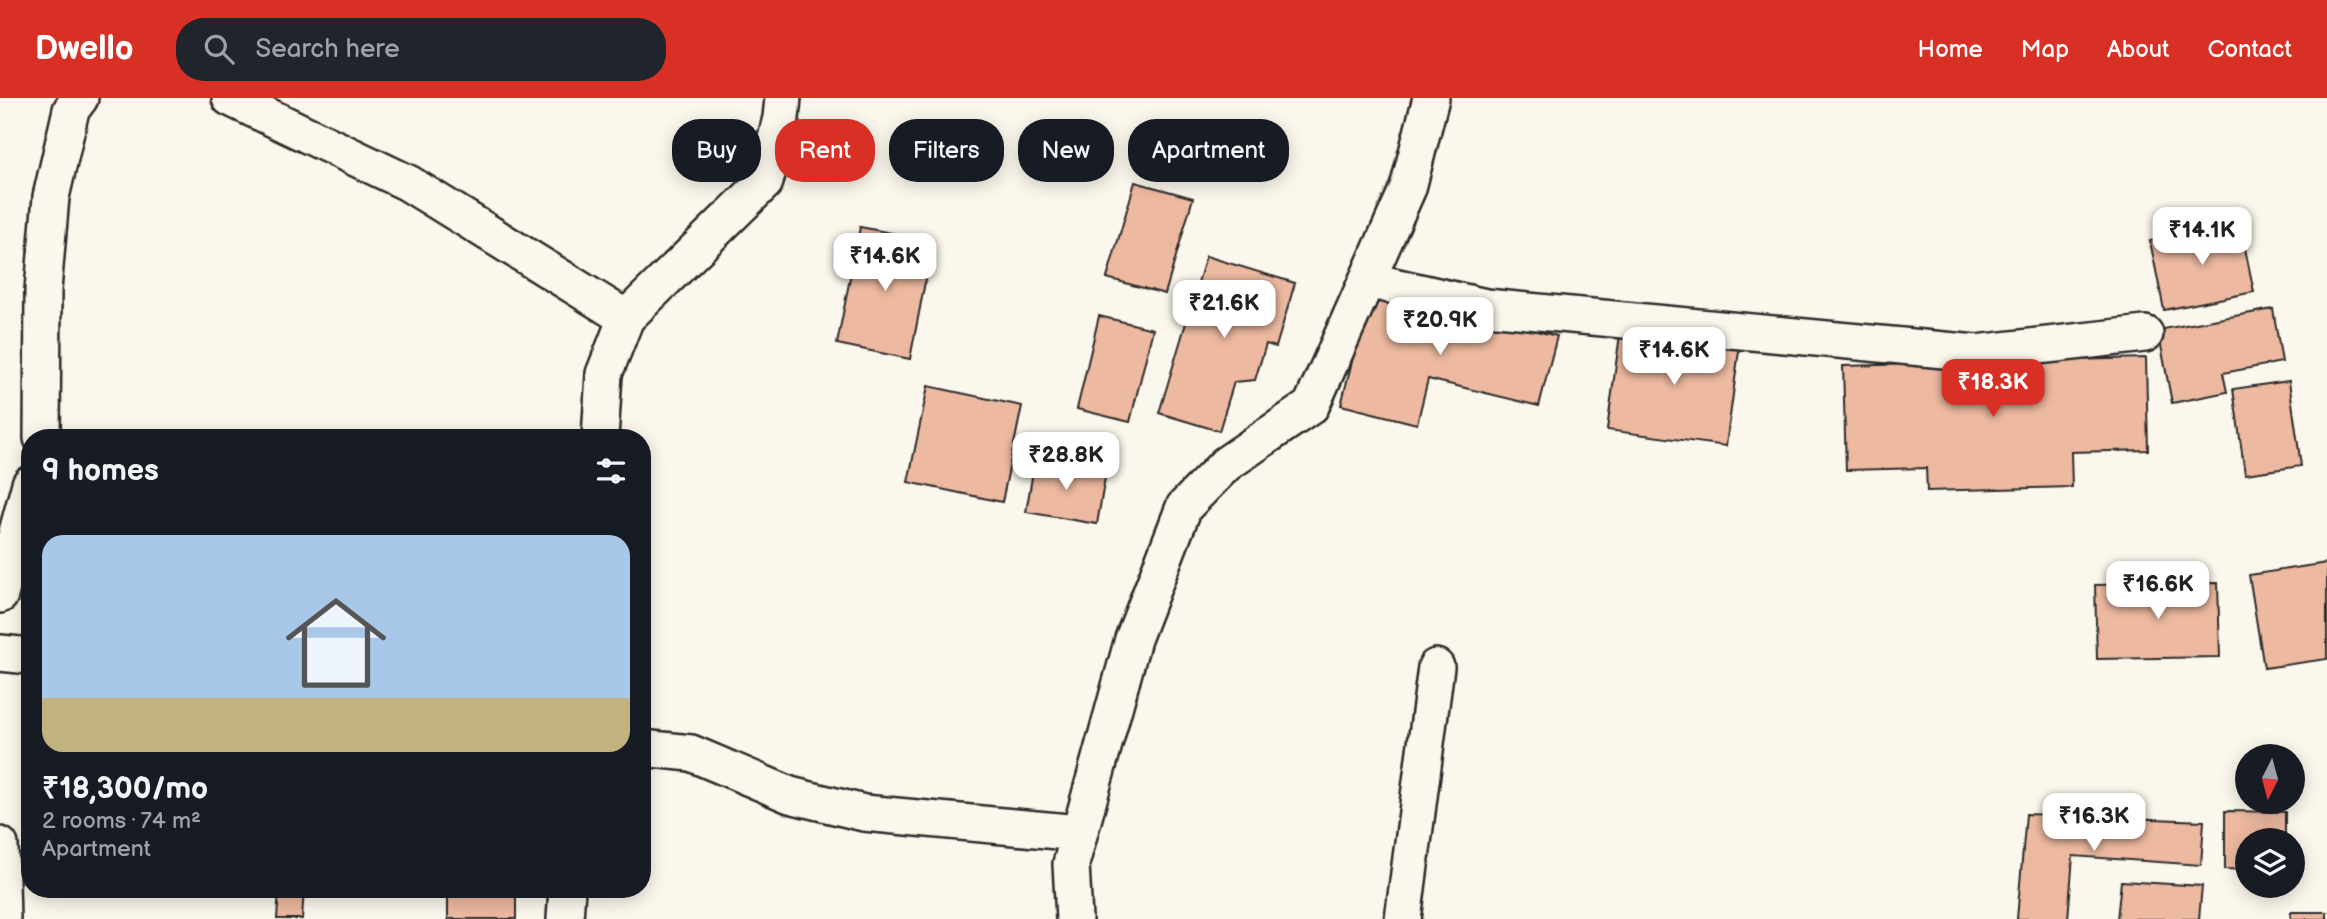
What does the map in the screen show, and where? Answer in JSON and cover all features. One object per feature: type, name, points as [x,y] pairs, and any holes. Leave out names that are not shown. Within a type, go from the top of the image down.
[{"type":"street","points":[[42,429],[43,290],[51,197],[71,110],[80,98]]},
{"type":"street","points":[[230,98],[408,183],[626,318]]},
{"type":"street","points":[[601,429],[604,374],[626,318],[765,182],[781,118],[783,98]]},
{"type":"street","points":[[1074,919],[1071,864],[1079,833],[1133,639],[1184,507],[1226,464],[1311,406],[1408,188],[1431,98]]},
{"type":"street","points":[[1367,280],[1486,307],[1976,353],[2145,334]]},
{"type":"street","points":[[0,595],[21,517]]},
{"type":"street","points":[[0,653],[21,655]]},
{"type":"street","points":[[1403,919],[1436,667]]},
{"type":"street","points":[[651,749],[691,753],[790,795],[864,813],[1079,833]]},
{"type":"street","points":[[0,845],[2,919]]},
{"type":"street","points":[[565,919],[567,898]]},
{"type":"building","points":[[1135,182],[1193,198],[1165,294],[1107,278]]},
{"type":"building","points":[[2240,224],[2254,292],[2164,310],[2150,241]]},
{"type":"building","points":[[860,227],[933,241],[910,359],[837,344]]},
{"type":"building","points":[[1206,256],[1295,283],[1276,347],[1266,344],[1255,380],[1234,382],[1219,431],[1159,413]]},
{"type":"building","points":[[1370,290],[1557,336],[1539,406],[1428,379],[1417,424],[1341,405]]},
{"type":"building","points":[[2273,309],[2282,362],[2223,373],[2227,392],[2172,403],[2158,330]]},
{"type":"building","points":[[1099,316],[1153,329],[1130,422],[1077,409]]},
{"type":"building","points":[[1621,327],[1740,343],[1726,446],[1607,430]]},
{"type":"building","points":[[2146,358],[2148,450],[2071,452],[2072,487],[1927,491],[1926,468],[1846,470],[1843,366]]},
{"type":"building","points":[[2289,381],[2301,466],[2245,474],[2233,389]]},
{"type":"building","points":[[928,386],[1022,406],[1002,502],[908,482]]},
{"type":"building","points":[[1035,460],[1106,472],[1097,524],[1026,512]]},
{"type":"building","points":[[2327,563],[2327,659],[2264,668],[2249,575]]},
{"type":"building","points":[[2218,583],[2220,657],[2097,659],[2095,585]]},
{"type":"building","points":[[2225,811],[2235,811],[2235,814],[2285,814],[2285,828],[2235,828],[2235,869],[2225,869]]},
{"type":"building","points":[[2026,814],[2204,821],[2201,865],[2073,856],[2068,919],[2017,919]]},
{"type":"building","points":[[2121,881],[2202,886],[2199,919],[2117,919]]},
{"type":"building","points":[[278,898],[303,898],[302,919],[277,919]]},
{"type":"building","points":[[448,898],[516,898],[516,919],[448,919]]},
{"type":"building","points":[[2291,912],[2327,912],[2327,919],[2291,919]]}]
